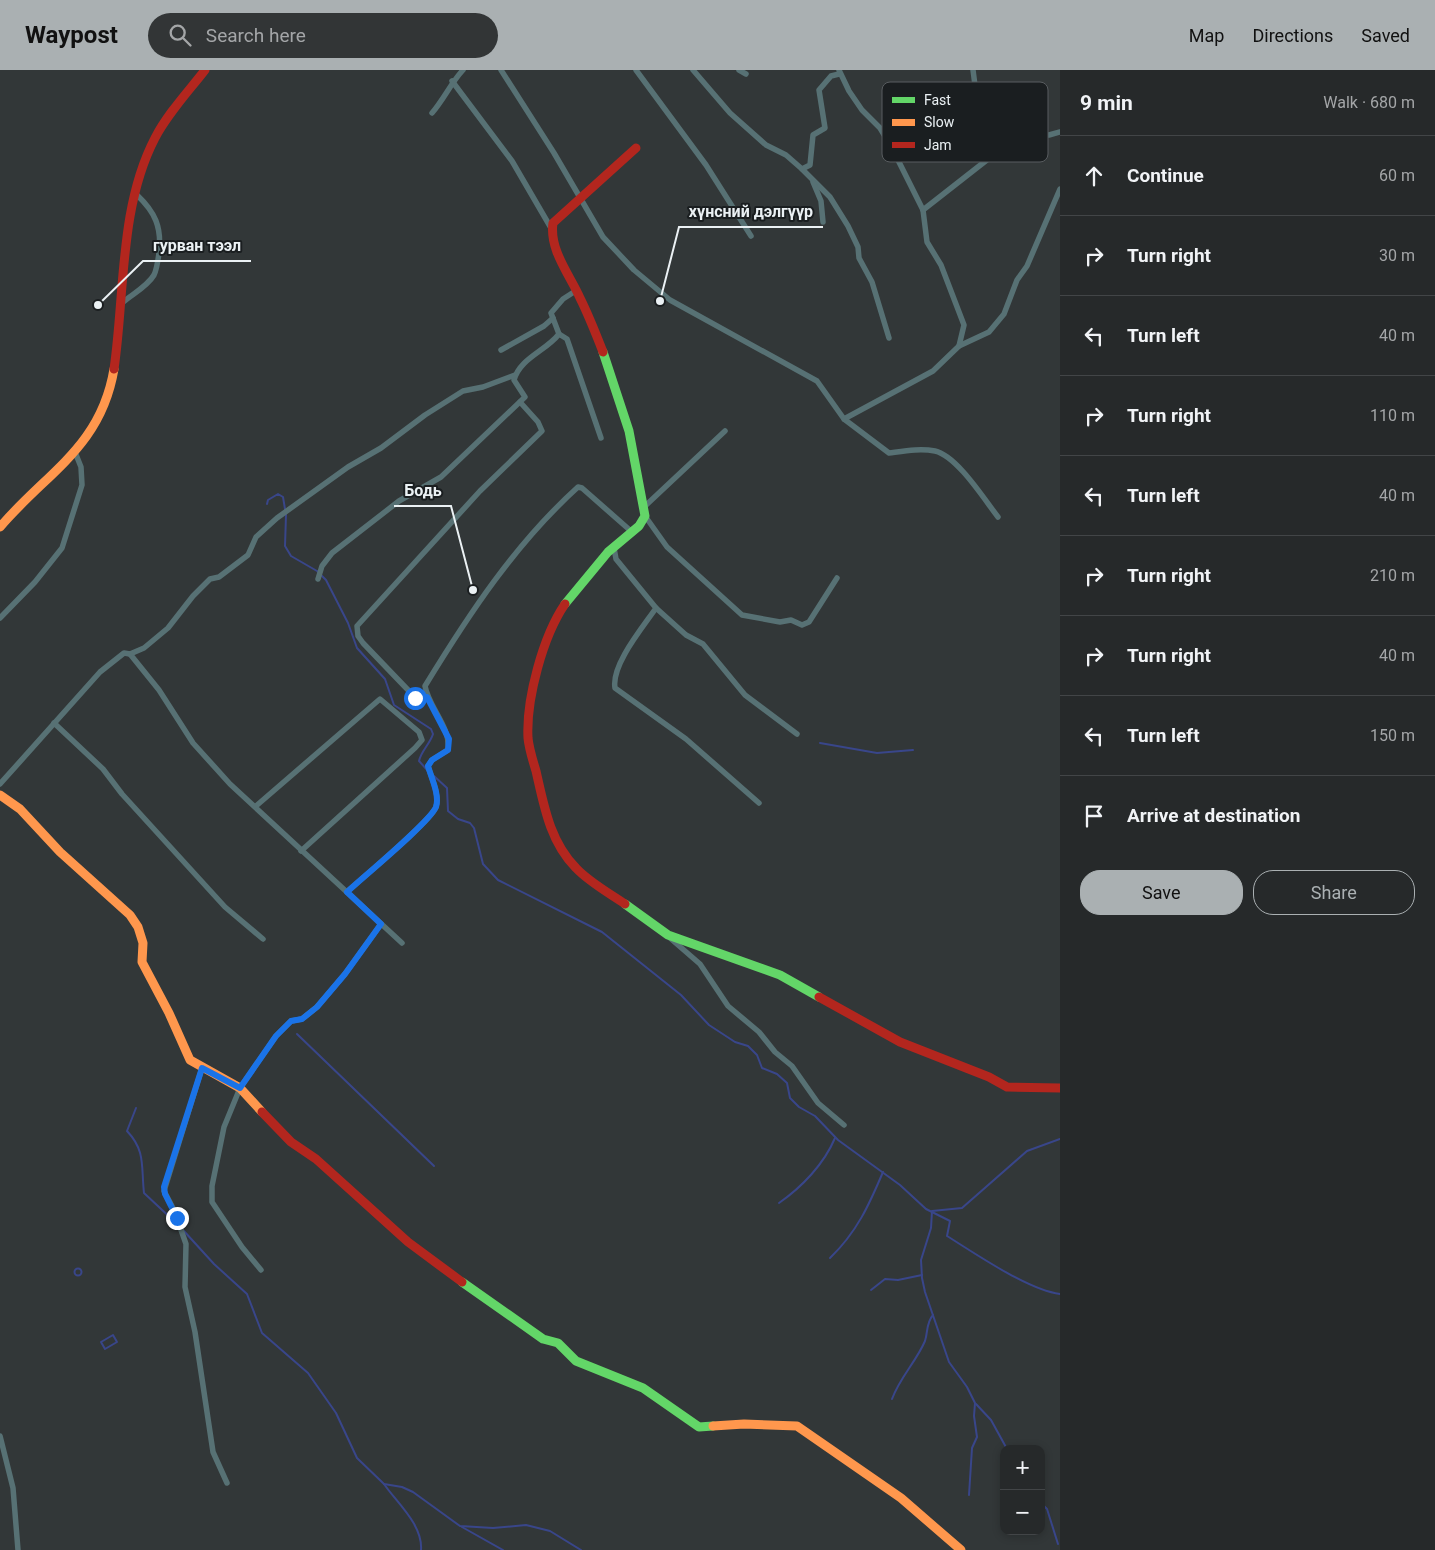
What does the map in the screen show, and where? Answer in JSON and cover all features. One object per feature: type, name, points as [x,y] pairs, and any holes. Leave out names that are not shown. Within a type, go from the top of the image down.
[{"type":"street","points":[[0,526],[16,506],[87,439],[102,414],[113,380],[137,195],[154,140],[206,70]]},
{"type":"street","points":[[432,113],[448,92],[452,81],[463,70]]},
{"type":"street","points":[[501,70],[554,153],[603,237],[634,270],[663,295],[817,380],[844,419],[889,453],[920,450],[936,451],[950,458],[998,517]]},
{"type":"street","points":[[636,70],[706,165],[751,236]]},
{"type":"street","points":[[695,70],[730,113],[766,145],[786,155],[830,197],[848,226],[858,247],[859,258],[872,282],[889,338]]},
{"type":"street","points":[[739,70],[746,74]]},
{"type":"street","points":[[802,170],[810,165],[813,135],[825,128],[819,90],[831,76],[839,72],[862,110],[882,133]]},
{"type":"street","points":[[452,81],[512,161],[551,228],[559,256],[577,290],[594,329],[629,426],[644,512],[667,547],[742,615],[780,622],[790,620],[802,625],[809,622],[837,578]]},
{"type":"street","points":[[551,228],[553,223],[636,148]]},
{"type":"street","points":[[898,162],[923,210],[927,242],[941,265],[964,325],[959,346]]},
{"type":"street","points":[[923,210],[984,162]]},
{"type":"street","points":[[811,178],[821,201],[823,222]]},
{"type":"street","points":[[844,419],[933,371],[959,346],[989,332],[1004,314],[1017,280],[1027,266],[1060,189]]},
{"type":"street","points":[[122,303],[149,282],[154,274],[158,260],[159,225],[153,213],[137,195]]},
{"type":"street","points":[[577,290],[563,299],[551,313],[559,334],[567,340],[602,438]]},
{"type":"street","points":[[500,350],[544,326],[553,318]]},
{"type":"street","points":[[318,579],[322,566],[332,553],[399,502],[441,477],[525,397],[514,380],[518,368],[553,342],[559,334]]},
{"type":"street","points":[[0,784],[100,672],[124,653],[130,654],[144,648],[168,628],[193,596],[210,579],[219,577],[248,555],[256,537],[277,518],[348,467],[381,448],[425,415],[463,391],[483,387],[515,375]]},
{"type":"street","points":[[427,697],[415,698],[363,643],[358,636],[357,626],[480,490],[542,431],[538,422],[520,402]]},
{"type":"street","points":[[725,431],[644,512],[632,532],[575,589],[554,620],[540,664],[530,707],[528,739],[548,823],[560,848],[576,870],[668,935],[700,964],[728,1006],[759,1032],[775,1052],[792,1066],[818,1103],[844,1125]]},
{"type":"street","points":[[0,618],[35,582],[62,548],[82,484],[81,467],[75,452]]},
{"type":"street","points":[[347,892],[423,822],[436,807],[436,796],[428,766],[432,760],[448,750],[449,739],[427,697],[425,686],[486,590],[547,517],[578,487],[582,488],[632,532]]},
{"type":"street","points":[[614,548],[616,559],[656,608],[686,635],[703,644],[746,695],[797,734]]},
{"type":"street","points":[[656,608],[618,667],[614,681],[615,688],[686,739],[759,803]]},
{"type":"street","points":[[130,654],[159,690],[194,743],[230,784],[402,942]]},
{"type":"street","points":[[256,806],[380,700],[419,732],[422,740],[415,748],[302,851]]},
{"type":"street","points":[[54,723],[103,769],[122,794],[225,907],[262,939]]},
{"type":"street","points":[[0,795],[27,816],[60,852],[130,914],[138,927],[143,943],[142,962],[169,1013],[190,1060],[240,1088],[291,1142],[316,1159],[408,1242],[498,1309],[543,1339],[558,1343],[576,1360],[643,1388],[699,1427],[744,1424],[797,1426],[902,1498],[961,1550]]},
{"type":"street","points":[[260,1270],[212,1202],[212,1186],[224,1128],[240,1088],[276,1036],[291,1021],[302,1019],[317,1007],[345,974],[381,924]]},
{"type":"street","points":[[668,935],[780,975],[900,1042],[989,1077],[1007,1087],[1060,1088]]},
{"type":"street","points":[[202,1068],[164,1191],[174,1210],[186,1244],[185,1287],[196,1332],[213,1452],[228,1483]]},
{"type":"street","points":[[0,1436],[13,1488],[18,1550]]},
{"type":"waterway","points":[[267,504],[268,500],[278,494],[283,497],[286,515],[285,546],[291,556],[317,571],[326,580],[348,623],[357,648],[385,679],[394,705],[431,729],[433,734],[419,761],[428,771]]},
{"type":"waterway","points":[[820,743],[877,753],[913,750]]},
{"type":"waterway","points":[[434,776],[447,788],[448,811],[458,819],[470,823],[474,828],[483,864],[498,880],[602,932],[681,995],[709,1025],[735,1042],[748,1046],[757,1055],[762,1068],[777,1074],[787,1083],[790,1098],[799,1107],[815,1116],[838,1140],[900,1185],[926,1209],[950,1221],[947,1236],[1018,1279],[1033,1286],[1060,1294]]},
{"type":"waterway","points":[[297,1034],[434,1166]]},
{"type":"waterway","points":[[136,1108],[127,1131],[137,1145],[142,1160],[144,1193],[176,1223]]},
{"type":"waterway","points":[[779,1203],[796,1190],[819,1166],[835,1138]]},
{"type":"waterway","points":[[969,1495],[972,1448],[977,1437],[974,1416],[975,1403],[967,1387],[949,1362],[922,1278],[921,1260],[931,1228],[932,1211],[962,1208],[1027,1151],[1060,1139]]},
{"type":"waterway","points":[[830,1258],[855,1228],[883,1172]]},
{"type":"waterway","points":[[183,1230],[214,1264],[247,1294],[262,1333],[308,1373],[336,1413],[357,1458],[384,1484],[402,1487],[413,1492],[460,1526],[493,1528],[526,1525],[550,1531],[581,1550]]},
{"type":"waterway","points":[[78,1269],[81,1272],[78,1275],[75,1272],[78,1269]]},
{"type":"waterway","points":[[871,1290],[885,1279],[898,1280],[922,1275]]},
{"type":"waterway","points":[[892,1399],[925,1341],[929,1321],[933,1315]]},
{"type":"waterway","points":[[113,1335],[117,1342],[105,1349],[101,1342],[113,1335]]},
{"type":"waterway","points":[[976,1404],[991,1420],[1005,1445]]},
{"type":"waterway","points":[[384,1484],[414,1523],[421,1541],[421,1550]]},
{"type":"waterway","points":[[1045,1507],[1058,1544]]},
{"type":"waterway","points":[[462,1527],[503,1550]]},
{"type":"traffic: fast","points":[[565,604],[608,552],[639,526],[645,516],[629,431],[603,352]]},
{"type":"traffic: fast","points":[[625,904],[668,935],[780,975],[819,997]]},
{"type":"traffic: fast","points":[[462,1282],[543,1339],[558,1343],[576,1361],[643,1388],[699,1427],[713,1426]]},
{"type":"traffic: slow","points":[[0,527],[70,457],[85,439],[97,419],[107,396],[114,369]]},
{"type":"traffic: slow","points":[[0,795],[20,809],[60,852],[130,915],[138,927],[143,943],[142,962],[169,1013],[190,1060],[240,1088],[262,1112]]},
{"type":"traffic: slow","points":[[713,1426],[744,1424],[797,1426],[901,1498],[961,1550]]},
{"type":"traffic: jam","points":[[114,369],[129,222],[143,165],[155,138],[166,120],[205,70]]},
{"type":"traffic: jam","points":[[603,352],[576,289],[557,253],[554,243],[553,223],[636,148]]},
{"type":"traffic: jam","points":[[565,604],[557,617],[543,650],[533,687],[528,722],[529,746],[545,810],[560,847],[581,873],[625,904]]},
{"type":"traffic: jam","points":[[819,997],[900,1042],[989,1077],[1007,1087],[1060,1088]]},
{"type":"traffic: jam","points":[[262,1112],[291,1142],[316,1159],[408,1242],[462,1282]]},
{"type":"place","name":"хүнсний дэлгүүр","points":[[660,301]]},
{"type":"place","name":"гурван тээл","points":[[98,305]]},
{"type":"place","name":"Бодь","points":[[473,590]]},
{"type":"route","points":[[177,1218],[165,1194],[164,1187],[195,1095],[202,1068],[240,1088],[246,1082],[259,1060],[270,1048],[276,1036],[291,1021],[302,1019],[317,1007],[345,974],[381,924],[347,892],[423,822],[436,807],[436,796],[428,766],[432,760],[448,750],[449,739],[427,697],[415,698]]}]
